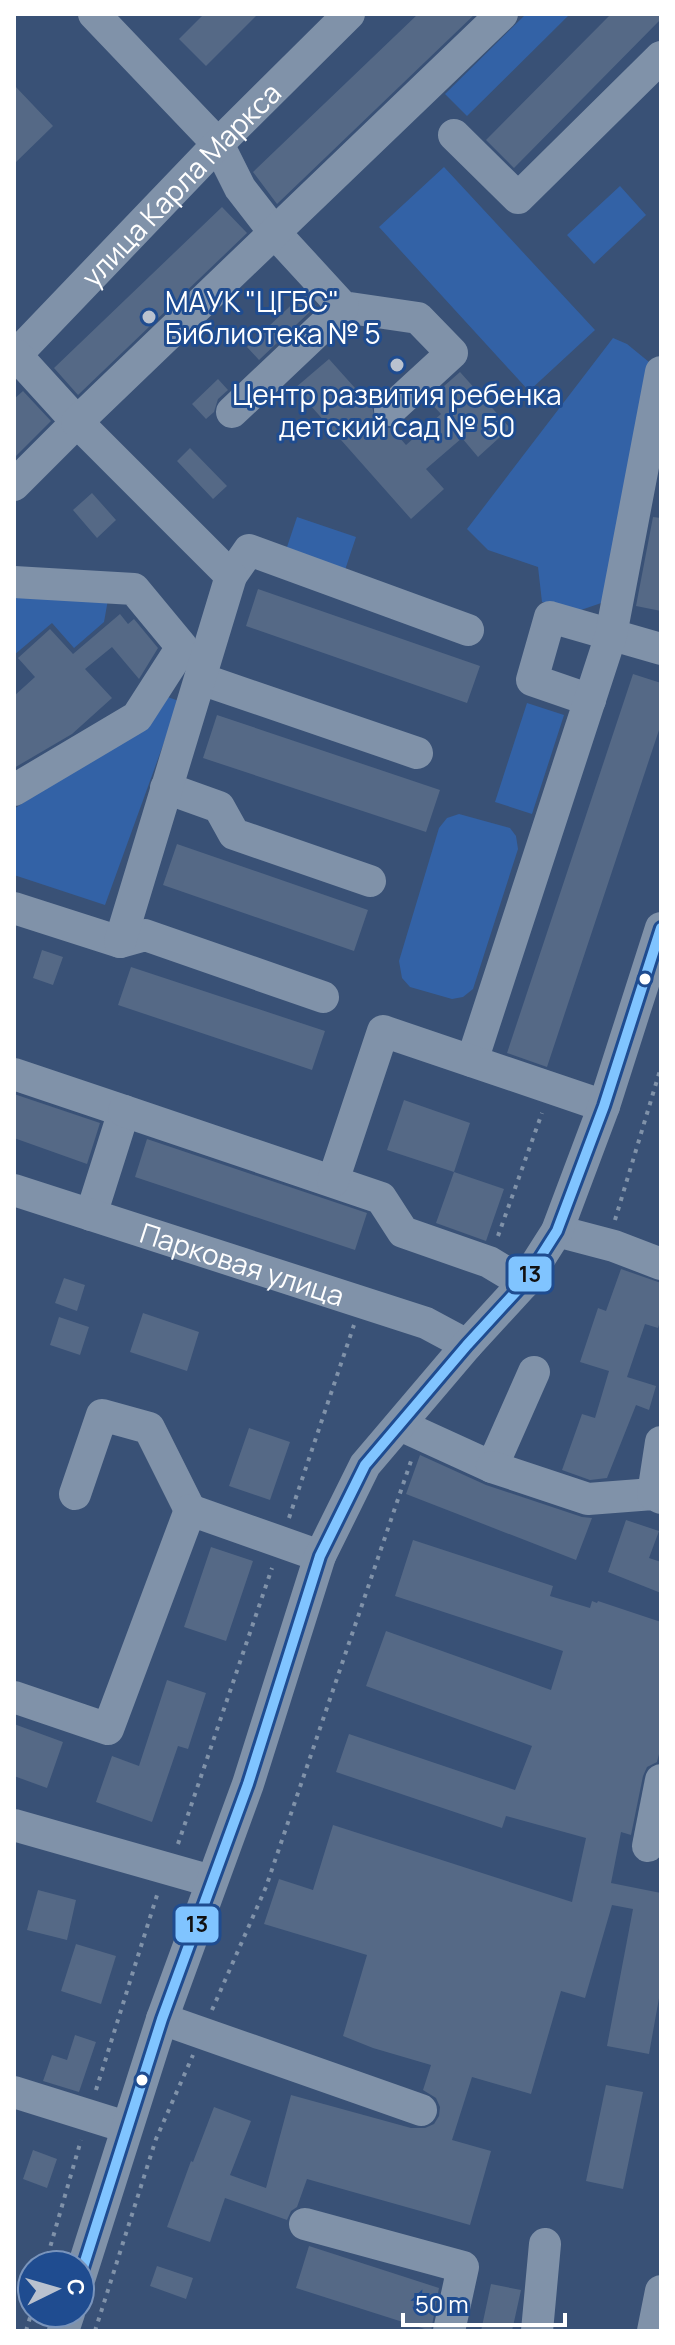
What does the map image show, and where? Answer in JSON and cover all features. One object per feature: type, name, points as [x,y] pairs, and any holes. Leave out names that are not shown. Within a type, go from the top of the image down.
[{"type":"street","points":[[94,14],[218,144],[240,188],[275,233],[343,307],[418,318],[452,353],[390,410]]},
{"type":"street","name":"улица Карла Маркса","points":[[15,356],[218,144],[349,14]]},
{"type":"street","points":[[14,485],[502,14]]},
{"type":"street","points":[[454,135],[518,198],[661,57]]},
{"type":"street","points":[[232,412],[343,307]]},
{"type":"street","points":[[15,356],[231,576]]},
{"type":"street","points":[[472,1061],[611,635],[661,372]]},
{"type":"street","points":[[120,942],[231,576],[249,550],[468,630]]},
{"type":"street","points":[[14,582],[134,589],[182,647],[137,717],[14,790]]},
{"type":"street","points":[[590,700],[532,680],[550,617],[661,649]]},
{"type":"street","points":[[201,679],[417,753]]},
{"type":"street","points":[[166,788],[219,807],[234,834],[370,881]]},
{"type":"street","points":[[14,908],[120,942],[145,935],[323,997]]},
{"type":"street","points":[[89,2249],[162,2019],[248,1784],[320,1556],[365,1465],[410,1429],[467,1345],[567,1234],[661,928]]},
{"type":"street","points":[[333,1181],[383,1031],[604,1106]]},
{"type":"street","points":[[14,1074],[381,1198],[403,1232],[489,1262],[524,1283]]},
{"type":"street","points":[[91,1215],[124,1111]]},
{"type":"street","name":"Парковая улица","points":[[14,1190],[426,1323],[467,1345]]},
{"type":"street","points":[[567,1234],[614,1246],[661,1264]]},
{"type":"street","points":[[492,1467],[534,1372]]},
{"type":"street","points":[[75,1494],[102,1415],[149,1428],[190,1510],[320,1556]]},
{"type":"street","points":[[410,1429],[492,1467],[588,1499],[657,1496],[661,1442]]},
{"type":"street","points":[[14,1697],[108,1729],[190,1510]]},
{"type":"street","points":[[648,1846],[661,1780]]},
{"type":"street","points":[[14,1825],[211,1881]]},
{"type":"street","points":[[162,2019],[421,2110]]},
{"type":"street","points":[[14,2092],[126,2127]]},
{"type":"street","points":[[305,2224],[463,2267],[449,2331]]},
{"type":"street","points":[[537,2331],[545,2244]]},
{"type":"street","points":[[653,2331],[661,2291]]},
{"type":"path","points":[[567,1234],[612,1230],[661,1067]]},
{"type":"path","points":[[489,1262],[551,1088]]},
{"type":"path","points":[[50,2249],[166,1867],[179,1842],[355,1322]]},
{"type":"path","points":[[95,2331],[156,2139],[266,1887],[410,1429]]},
{"type":"shaded area","points":[[526,14],[570,14],[467,116],[445,94]]},
{"type":"shaded area","points":[[444,167],[595,330],[529,391],[379,227]]},
{"type":"shaded area","points":[[620,186],[646,215],[594,264],[567,235]]},
{"type":"shaded area","points":[[613,338],[627,344],[649,362],[607,601],[578,611],[542,602],[538,567],[488,550],[467,529]]},
{"type":"shaded area","points":[[297,517],[356,537],[344,573],[285,553]]},
{"type":"shaded area","points":[[14,588],[109,594],[104,622],[74,648],[52,623],[14,655]]},
{"type":"shaded area","points":[[159,694],[179,701],[105,905],[14,875],[14,809],[141,723]]},
{"type":"shaded area","points":[[527,703],[564,715],[532,814],[495,802]]},
{"type":"shaded area","points":[[459,814],[510,828],[516,836],[518,849],[473,989],[463,997],[452,999],[410,987],[402,978],[399,961],[439,828],[447,818]]},
{"type":"building","points":[[204,14],[258,14],[206,66],[179,39]]},
{"type":"building","points":[[418,14],[475,14],[277,204],[253,172]]},
{"type":"building","points":[[611,14],[661,14],[661,19],[514,168],[486,140]]},
{"type":"building","points":[[14,85],[53,126],[14,164]]},
{"type":"building","points":[[222,207],[247,233],[78,395],[54,368]]},
{"type":"building","points":[[304,293],[316,306],[259,360],[247,347]]},
{"type":"building","points":[[329,359],[372,407],[376,422],[384,428],[391,428],[406,445],[441,414],[428,400],[460,372],[510,428],[478,457],[462,438],[426,469],[444,489],[411,519],[295,388]]},
{"type":"building","points":[[218,379],[228,390],[218,399],[214,412],[206,419],[192,404]]},
{"type":"building","points":[[23,391],[51,421],[14,458],[14,399]]},
{"type":"building","points":[[190,448],[227,486],[213,499],[177,461]]},
{"type":"building","points":[[92,493],[116,520],[97,538],[73,510]]},
{"type":"building","points":[[653,517],[661,518],[661,611],[636,606]]},
{"type":"building","points":[[258,589],[480,666],[467,703],[246,626]]},
{"type":"building","points":[[120,614],[128,624],[134,619],[158,648],[139,679],[112,647],[85,669],[112,698],[72,734],[14,768],[14,696],[35,677],[18,658],[50,629],[73,654]]},
{"type":"building","points":[[633,674],[661,683],[661,724],[547,1067],[507,1053]]},
{"type":"building","points":[[217,715],[440,790],[426,832],[203,758]]},
{"type":"building","points":[[177,844],[368,910],[354,951],[163,885]]},
{"type":"building","points":[[42,950],[63,957],[53,985],[33,978]]},
{"type":"building","points":[[131,967],[325,1031],[312,1070],[118,1005]]},
{"type":"building","points":[[14,1094],[100,1123],[87,1164],[14,1138]]},
{"type":"building","points":[[404,1100],[470,1123],[454,1172],[387,1150]]},
{"type":"building","points":[[147,1139],[367,1213],[355,1250],[135,1177]]},
{"type":"building","points":[[454,1172],[504,1189],[486,1241],[436,1223]]},
{"type":"building","points":[[621,1269],[661,1283],[658,1328],[645,1324],[627,1377],[656,1386],[649,1410],[636,1405],[607,1478],[590,1480],[562,1470],[582,1414],[595,1418],[609,1371],[580,1362],[598,1308],[606,1311]]},
{"type":"building","points":[[64,1278],[85,1285],[77,1311],[55,1303]]},
{"type":"building","points":[[143,1313],[199,1332],[187,1371],[130,1352]]},
{"type":"building","points":[[59,1317],[89,1327],[80,1355],[50,1345]]},
{"type":"building","points":[[249,1428],[290,1442],[270,1500],[229,1486]]},
{"type":"building","points":[[420,1455],[486,1485],[592,1518],[576,1560],[406,1494]]},
{"type":"building","points":[[626,1520],[659,1531],[649,1558],[661,1562],[661,1593],[608,1572]]},
{"type":"building","points":[[413,1540],[553,1586],[550,1596],[590,1608],[592,1601],[598,1601],[661,1622],[661,1746],[657,1762],[647,1767],[643,1776],[631,1835],[621,1832],[611,1883],[661,1893],[661,1987],[649,2054],[607,2046],[633,1909],[612,1905],[585,1998],[561,1991],[531,2094],[472,2077],[452,2140],[491,2151],[470,2225],[307,2179],[297,2207],[287,2220],[225,2198],[210,2242],[167,2227],[214,2107],[251,2121],[230,2175],[266,2188],[291,2095],[411,2128],[425,2128],[434,2124],[439,2116],[440,2107],[436,2098],[423,2090],[431,2065],[343,2036],[367,1955],[264,1924],[279,1879],[313,1890],[333,1825],[572,1902],[586,1838],[506,1816],[502,1828],[336,1772],[349,1734],[515,1790],[532,1746],[366,1686],[386,1631],[551,1690],[563,1651],[395,1596]]},
{"type":"building","points":[[211,1547],[253,1561],[226,1641],[184,1627]]},
{"type":"building","points":[[167,1680],[206,1693],[188,1749],[178,1746],[152,1822],[96,1802],[112,1756],[139,1766]]},
{"type":"building","points":[[14,1724],[63,1742],[47,1788],[14,1776]]},
{"type":"building","points":[[38,1890],[76,1900],[67,1940],[27,1930]]},
{"type":"building","points":[[76,1944],[116,1956],[101,2004],[61,1991]]},
{"type":"building","points":[[75,2035],[96,2042],[79,2092],[43,2081],[52,2055],[67,2060]]},
{"type":"building","points":[[606,2085],[643,2092],[623,2189],[586,2181]]},
{"type":"building","points":[[33,2150],[57,2159],[47,2188],[23,2179]]},
{"type":"building","points":[[309,2246],[439,2288],[431,2331],[296,2288]]},
{"type":"building","points":[[157,2266],[193,2278],[186,2299],[150,2286]]},
{"type":"building","points":[[491,2284],[521,2290],[512,2331],[481,2331]]},
{"type":"transit line","name":"13","points":[[89,2249],[162,2019],[248,1784],[320,1556],[365,1465],[524,1283],[557,1231],[604,1106],[661,928]]},
{"type":"place","name":"МАУК \"ЦГБС\" Библиотека № 5","points":[[149,317]]},
{"type":"place","name":"Центр развития ребенка детский сад № 50","points":[[397,365]]}]
